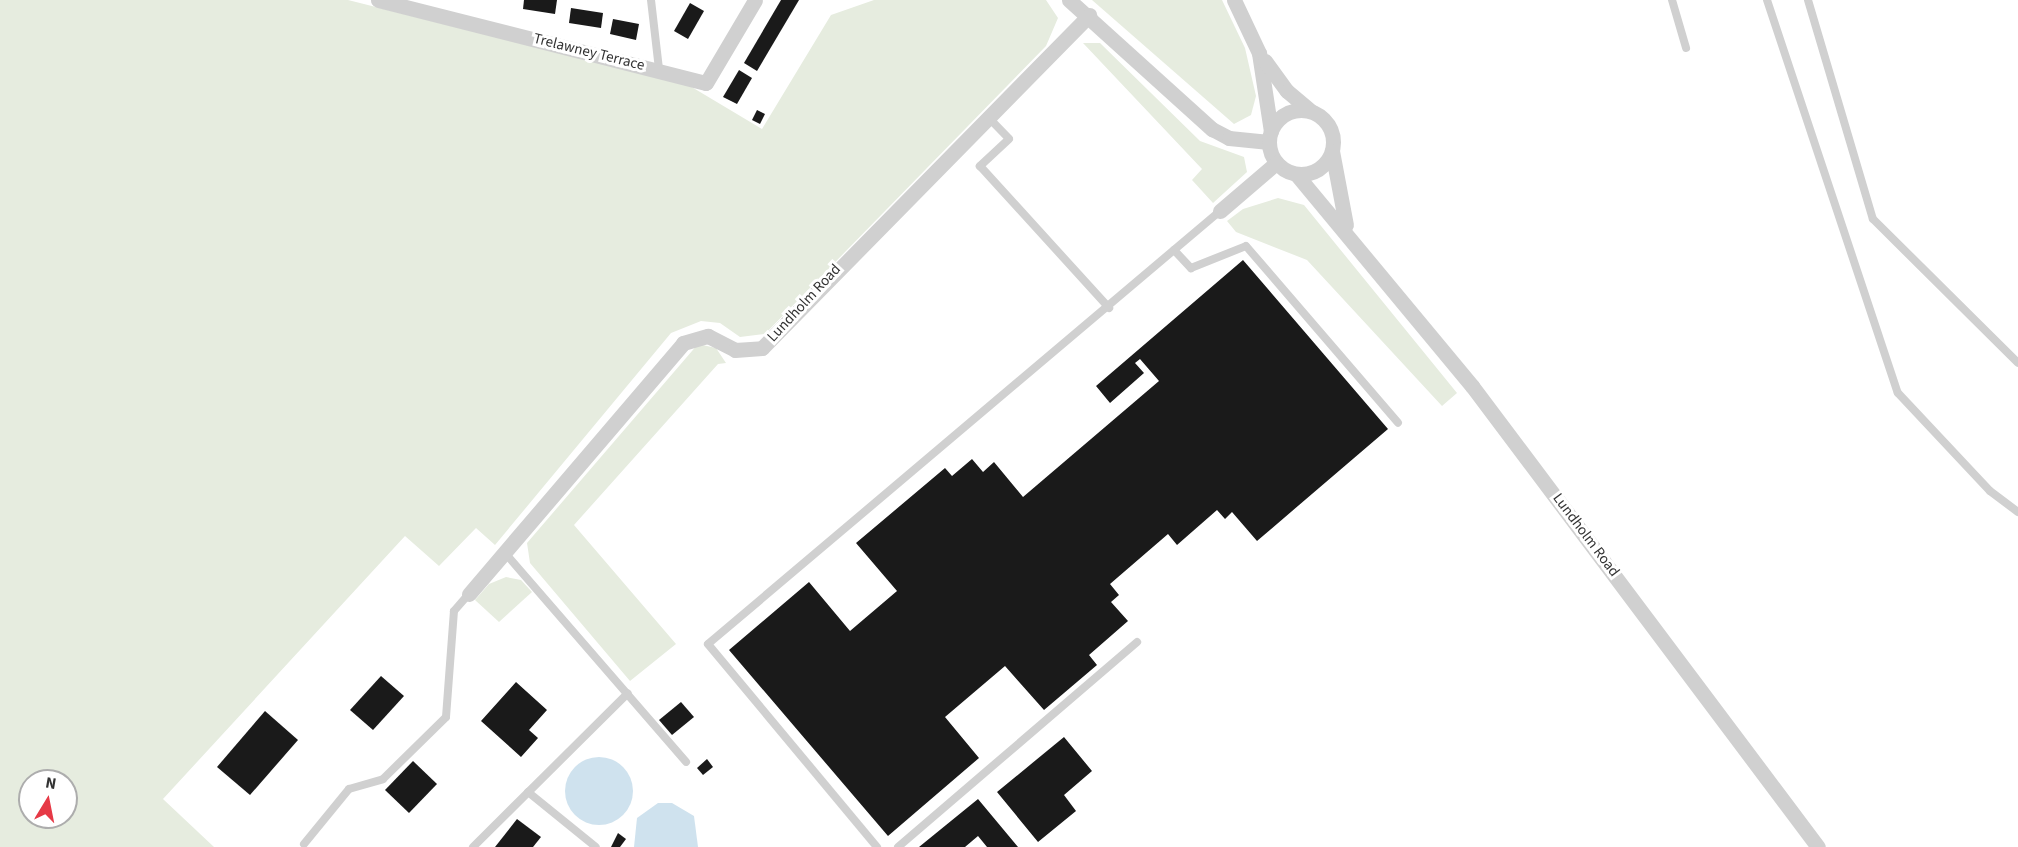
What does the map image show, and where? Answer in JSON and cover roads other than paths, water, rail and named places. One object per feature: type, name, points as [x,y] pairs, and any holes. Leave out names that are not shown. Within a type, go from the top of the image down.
[{"type":"street","name":"Trelawney Terrace","points":[[378,0],[659,69],[706,83],[754,0]]},
{"type":"street","points":[[1069,0],[1089,15],[1212,129],[1229,138],[1270,136]]},
{"type":"street","points":[[1220,211],[1276,163],[1270,136],[1259,53],[1234,0]]},
{"type":"street","name":"Lundholm Road","points":[[469,594],[506,554],[683,344],[708,336],[735,350],[762,348],[987,116],[1089,15]]},
{"type":"street","name":"Lundholm Road","points":[[1259,53],[1287,91],[1330,128],[1332,151],[1347,229]]},
{"type":"street","points":[[1270,136],[1286,112],[1314,113]]},
{"type":"street","points":[[1296,174],[1317,171],[1332,151]]},
{"type":"street","name":"Lundholm Road","points":[[1276,163],[1296,174],[1347,229],[1472,386],[1818,847]]},
{"type":"lane","points":[[651,0],[659,69]]},
{"type":"lane","points":[[1672,0],[1686,48]]},
{"type":"lane","points":[[1767,0],[1898,393],[1990,491],[2018,512]]},
{"type":"lane","points":[[1808,0],[1873,219],[2018,363]]},
{"type":"lane","points":[[987,116],[1009,139],[980,166],[1109,308]]},
{"type":"lane","points":[[877,847],[708,644],[1109,308],[1220,211]]},
{"type":"lane","points":[[1174,250],[1191,268],[1246,246],[1398,423]]},
{"type":"lane","points":[[506,554],[686,762]]},
{"type":"lane","points":[[304,844],[349,789],[383,780],[446,717],[454,611],[469,594]]},
{"type":"lane","points":[[898,847],[1137,642]]},
{"type":"lane","points":[[473,847],[628,693]]},
{"type":"lane","points":[[528,792],[596,847]]},
{"type":"water","points":[[599,757],[612,760],[623,767],[630,778],[633,791],[630,804],[623,815],[612,822],[599,825],[586,822],[575,815],[568,804],[565,791],[568,778],[575,767],[586,760]]},
{"type":"water","points":[[658,803],[672,803],[694,816],[698,847],[634,847],[637,818]]}]
